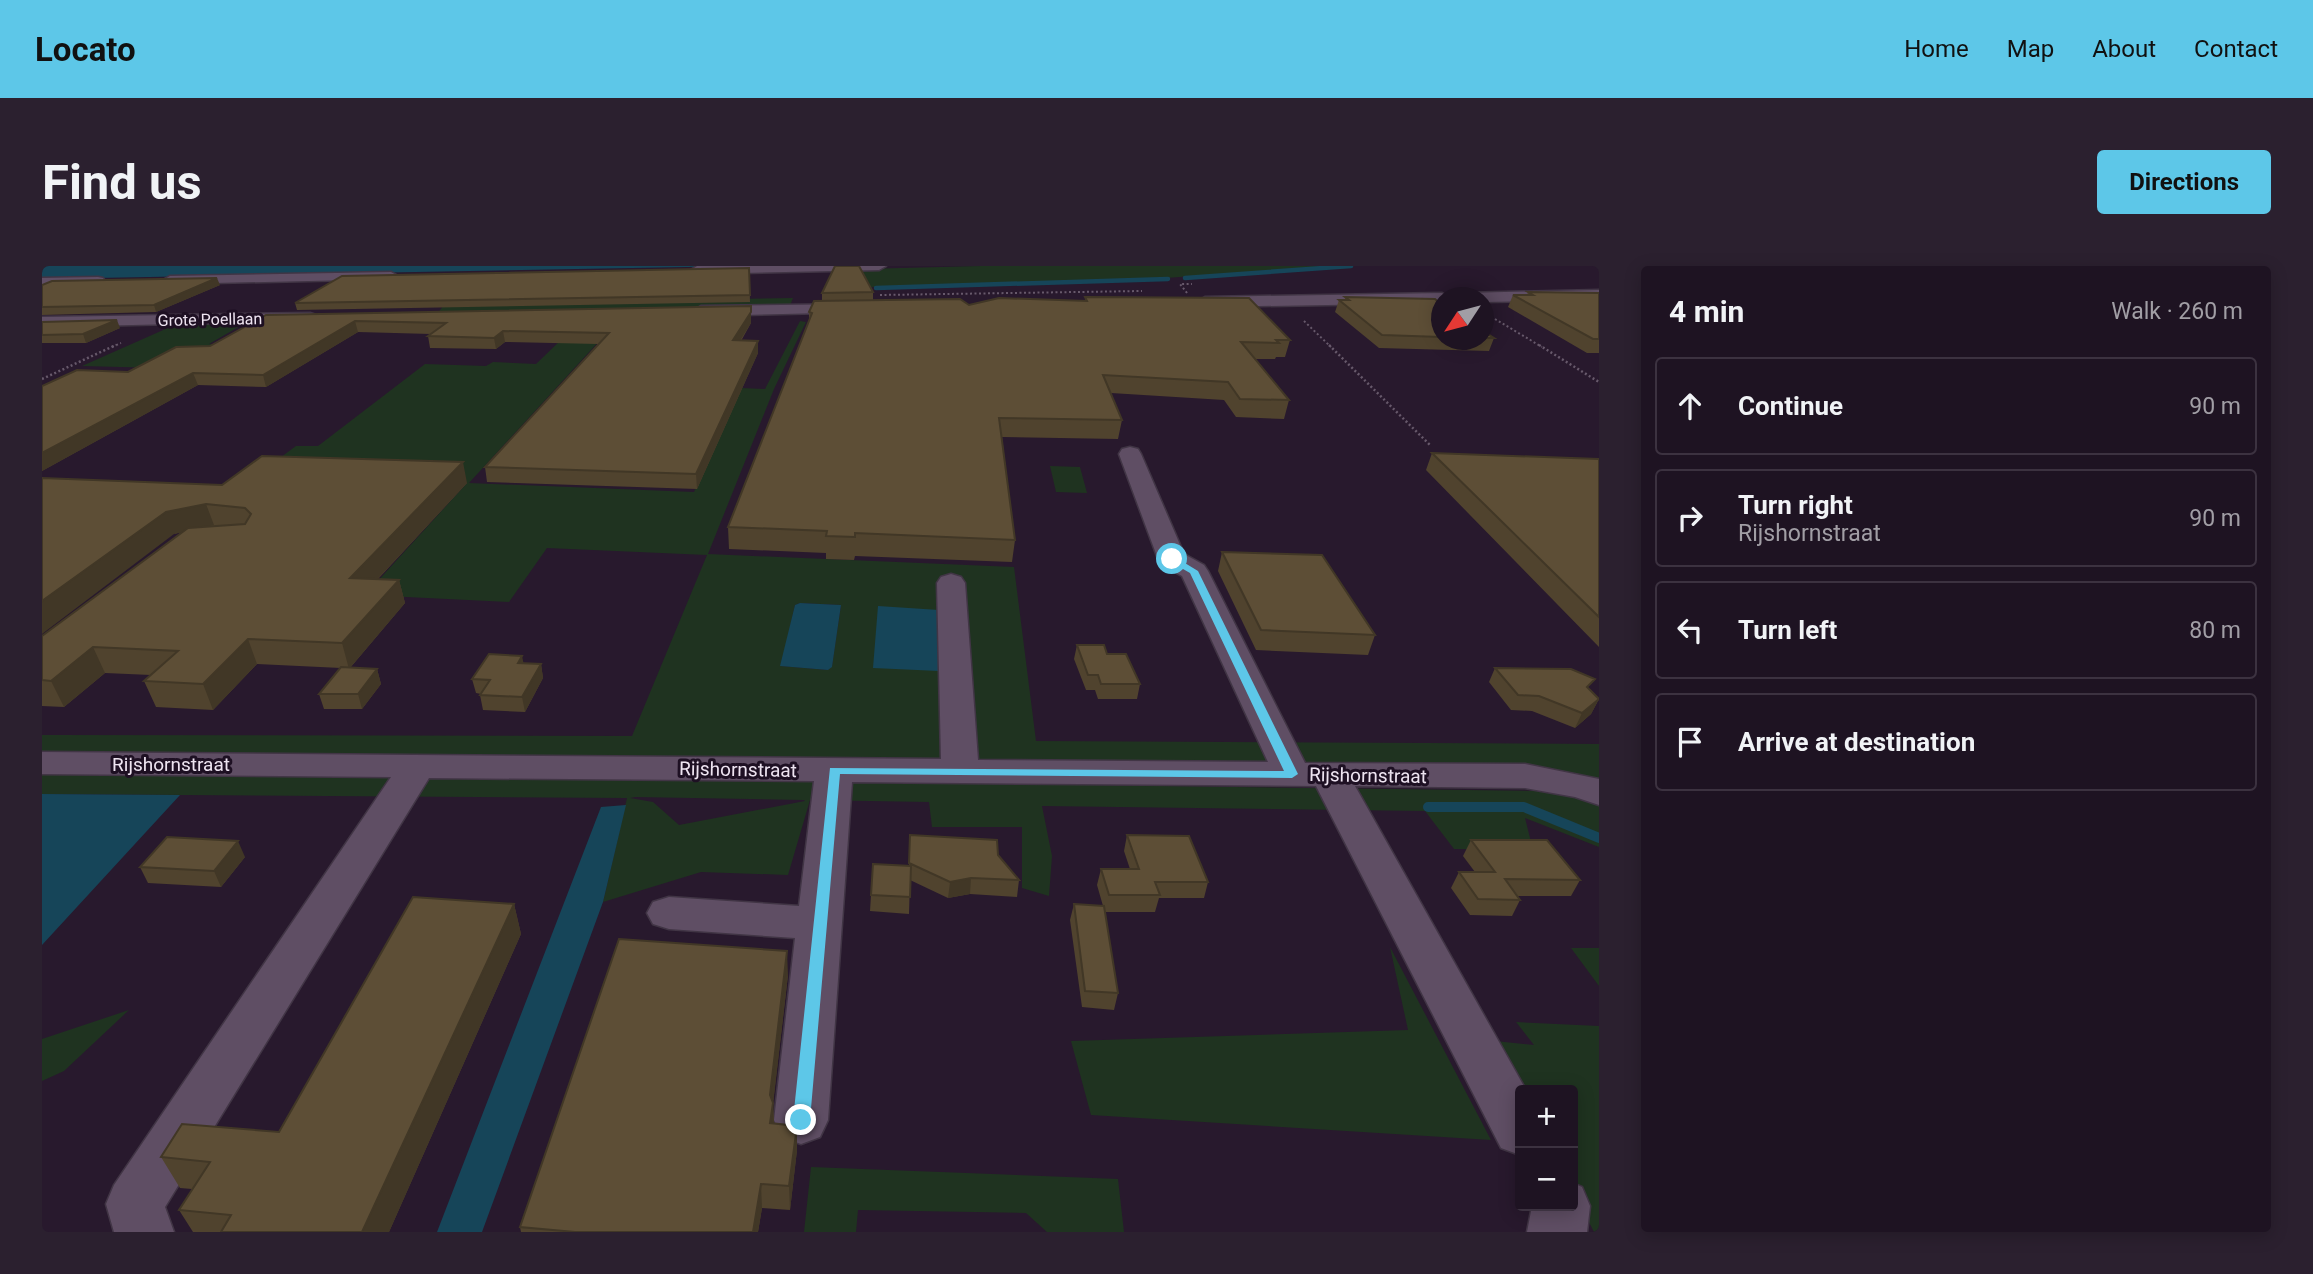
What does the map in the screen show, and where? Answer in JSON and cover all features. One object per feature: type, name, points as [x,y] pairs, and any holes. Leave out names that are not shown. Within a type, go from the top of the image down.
[{"type":"street","points":[[677,270],[810,280],[879,266]]},
{"type":"street","points":[[152,280],[401,275]]},
{"type":"street","points":[[797,310],[810,280]]},
{"type":"street","points":[[42,282],[111,281]]},
{"type":"street","points":[[1494,297],[1599,295]]},
{"type":"street","points":[[1200,309],[1283,301],[1431,298]]},
{"type":"street","points":[[691,312],[797,310],[874,302]]},
{"type":"street","name":"Grote Poellaan","points":[[42,322],[332,317]]},
{"type":"street","points":[[951,583],[960,771]]},
{"type":"street","name":"Rijshornstraat","points":[[42,763],[1525,776],[1585,787],[1599,793]]},
{"type":"street","points":[[144,1232],[135,1204],[417,766]]},
{"type":"street","points":[[801,1120],[834,770]]},
{"type":"street","points":[[1311,774],[1515,1121]]},
{"type":"street","points":[[669,912],[820,924]]},
{"type":"street","points":[[1557,1232],[1559,1211]]},
{"type":"lane","points":[[1130,454],[1172,559],[1194,571],[1311,774]]},
{"type":"path","points":[[874,302],[1142,291]]},
{"type":"path","points":[[1283,301],[1431,446]]},
{"type":"path","points":[[1495,318],[1599,382]]},
{"type":"path","points":[[42,379],[172,320]]},
{"type":"green space","points":[[981,266],[1338,266],[1123,281],[837,288],[868,287],[862,269]]},
{"type":"green space","points":[[450,297],[676,300],[793,298],[789,308],[437,314]]},
{"type":"green space","points":[[249,321],[209,344],[278,346],[236,370],[82,366],[179,323]]},
{"type":"green space","points":[[800,321],[806,322],[774,389],[708,554],[1014,567],[1036,741],[1599,744],[1599,782],[1591,779],[42,753],[42,735],[632,736],[707,555],[547,548],[509,602],[365,595],[467,483],[254,477],[296,446],[318,446],[425,364],[536,364],[564,337],[602,338],[469,483],[694,492],[741,388],[765,389]],"holes":[[[795,605],[841,605],[832,666],[828,670],[781,666]]]},
{"type":"green space","points":[[1050,466],[1080,467],[1087,493],[1056,492]]},
{"type":"green space","points":[[42,771],[1539,791],[1570,796],[1599,805],[1599,847],[1525,818],[1533,850],[1454,849],[1425,811],[1042,806],[1052,856],[1049,896],[1022,888],[1022,827],[932,827],[929,802],[810,800],[788,875],[701,872],[603,902],[627,798],[42,794]],"holes":[[[630,798],[804,800],[679,825],[653,802]]]},
{"type":"green space","points":[[1390,947],[1491,1140],[1091,1115],[1071,1041],[1408,1030]]},
{"type":"green space","points":[[1571,948],[1599,948],[1599,986]]},
{"type":"green space","points":[[129,1010],[64,1071],[42,1081],[42,1039]]},
{"type":"green space","points":[[1516,1022],[1599,1026],[1599,1232],[1594,1232],[1578,1201],[1578,1085],[1517,1085],[1495,1041],[1534,1045]]},
{"type":"green space","points":[[811,1167],[1118,1179],[1124,1232],[1047,1232],[1026,1213],[858,1210],[856,1232],[804,1232]]},
{"type":"water","points":[[42,266],[742,266],[42,279]]},
{"type":"water","points":[[795,605],[841,605],[832,667],[828,670],[780,666]]},
{"type":"water","points":[[878,606],[939,610],[939,671],[873,668]]},
{"type":"water","points":[[42,794],[180,795],[42,945]]},
{"type":"water","points":[[626,805],[603,902],[482,1232],[437,1232],[601,807]]},
{"type":"building","points":[[835,266],[859,266],[873,292],[822,293]]},
{"type":"building","points":[[749,268],[750,295],[295,303],[342,276]]},
{"type":"building","points":[[217,278],[154,305],[42,307],[42,285],[52,281]]},
{"type":"building","points":[[1528,292],[1599,293],[1599,339],[1593,339],[1513,295],[1533,295]]},
{"type":"building","points":[[1085,297],[1249,298],[1290,340],[1276,340],[1279,343],[1241,342],[1289,400],[1240,399],[1228,382],[1103,375],[1122,420],[999,418],[1015,540],[855,533],[855,537],[826,536],[827,531],[728,527],[812,313],[809,312],[814,301],[960,299],[969,305],[999,298],[1087,301]]},
{"type":"building","points":[[1345,297],[1431,299],[1431,337],[1382,335],[1339,300],[1349,300]]},
{"type":"building","points":[[751,306],[751,312],[733,340],[758,341],[696,474],[485,467],[609,333],[503,331],[494,338],[428,336],[446,323],[355,321],[263,375],[193,373],[42,453],[42,386],[77,370],[128,372],[176,347],[210,346],[266,315]]},
{"type":"building","points":[[117,320],[83,334],[42,335],[42,322]]},
{"type":"building","points":[[1432,453],[1599,459],[1599,617]]},
{"type":"building","points":[[262,456],[463,462],[350,578],[399,580],[342,643],[248,639],[203,684],[144,681],[178,651],[93,647],[51,681],[42,680],[42,636],[188,528],[245,524],[251,514],[245,508],[206,504],[166,512],[42,601],[42,478],[222,485]]},
{"type":"building","points":[[1222,552],[1322,555],[1375,635],[1261,630]]},
{"type":"building","points":[[1077,645],[1104,645],[1107,654],[1126,654],[1140,684],[1101,684],[1098,675],[1088,675]]},
{"type":"building","points":[[489,654],[522,656],[518,663],[541,664],[522,697],[480,695],[490,680],[472,679]]},
{"type":"building","points":[[341,667],[377,669],[358,694],[319,694]]},
{"type":"building","points":[[1495,668],[1571,669],[1595,679],[1587,687],[1599,699],[1582,713],[1539,696],[1518,695]]},
{"type":"building","points":[[910,835],[997,840],[998,855],[1019,880],[971,878],[950,882],[909,863]]},
{"type":"building","points":[[1127,835],[1189,836],[1208,882],[1155,882],[1160,895],[1109,895],[1101,869],[1139,869]]},
{"type":"building","points":[[167,837],[238,841],[214,871],[140,867]]},
{"type":"building","points":[[1471,840],[1547,840],[1580,880],[1505,879],[1520,900],[1478,899],[1459,872],[1495,872]]},
{"type":"building","points":[[873,864],[911,866],[910,897],[871,895]]},
{"type":"building","points":[[413,897],[514,904],[362,1232],[221,1232],[231,1215],[179,1210],[210,1162],[161,1157],[182,1124],[279,1132]]},
{"type":"building","points":[[1074,904],[1104,906],[1118,993],[1085,991]]},
{"type":"building","points":[[619,939],[787,951],[770,1095],[773,1103],[770,1123],[797,1126],[789,1186],[761,1184],[753,1232],[575,1232],[520,1227]]},
{"type":"waterway","points":[[1185,278],[1351,266]]},
{"type":"waterway","points":[[876,288],[1168,279]]},
{"type":"waterway","points":[[1428,807],[1524,807],[1599,838]]},
{"type":"route","points":[[801,1120],[834,770],[1292,774],[1194,571],[1172,559]]}]
